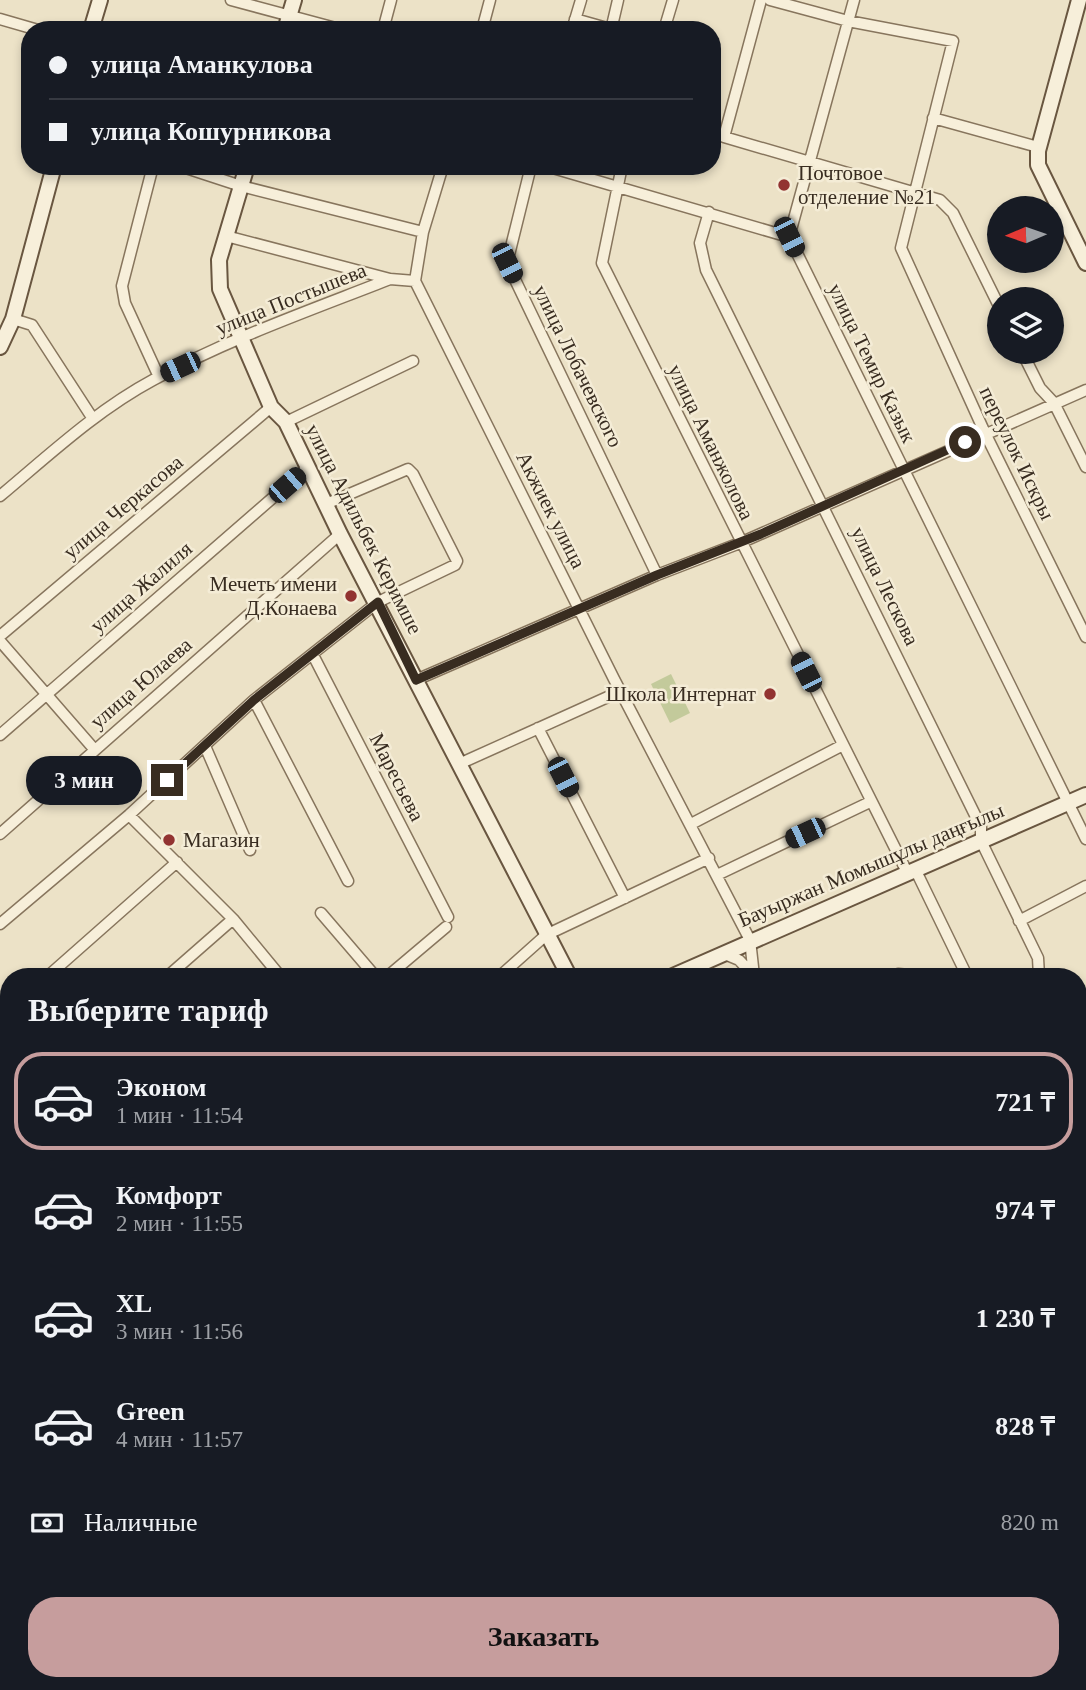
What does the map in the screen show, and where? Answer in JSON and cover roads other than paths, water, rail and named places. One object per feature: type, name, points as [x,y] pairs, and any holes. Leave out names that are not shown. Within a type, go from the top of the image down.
[{"type":"street","points":[[94,21],[100,0]]},
{"type":"street","points":[[231,0],[292,7],[323,21]]},
{"type":"street","points":[[385,21],[391,0]]},
{"type":"street","points":[[484,21],[490,0]]},
{"type":"street","points":[[575,21],[581,0]]},
{"type":"street","points":[[614,21],[618,0]]},
{"type":"street","points":[[667,21],[673,0]]},
{"type":"street","points":[[761,0],[724,136],[914,190],[940,200],[953,213],[990,287]]},
{"type":"street","points":[[770,0],[848,21]]},
{"type":"street","points":[[587,175],[789,237],[854,0]]},
{"type":"street","points":[[1079,0],[1038,147],[1038,164],[1086,263]]},
{"type":"street","points":[[0,19],[21,25]]},
{"type":"street","name":"переулок Искры","points":[[848,21],[953,41],[901,248],[985,433],[1086,637]]},
{"type":"street","points":[[933,118],[1038,147]]},
{"type":"street","points":[[0,346],[13,319],[52,175]]},
{"type":"street","points":[[151,175],[122,286],[125,303],[159,377]]},
{"type":"street","points":[[207,175],[423,232]]},
{"type":"street","name":"улица Адильбек Керимше","points":[[244,175],[219,261],[220,289],[271,407],[286,422],[340,534],[378,602],[458,764],[565,968]]},
{"type":"street","points":[[226,236],[390,279],[415,281],[423,232],[440,175]]},
{"type":"street","name":"улица Лобачевского","points":[[529,175],[507,263],[657,575]]},
{"type":"street","name":"улица Аманжолова","points":[[619,175],[602,263],[870,802],[912,872],[963,968]]},
{"type":"street","name":"улица Лескова","points":[[709,212],[700,243],[702,260],[981,827],[981,841],[1038,958],[1038,968]]},
{"type":"street","name":"улица Темир Казык","points":[[789,237],[1086,839]]},
{"type":"street","name":"улица Постышева","points":[[0,496],[93,419],[159,377],[242,338],[390,279]]},
{"type":"street","name":"Акжиек улица","points":[[415,281],[621,691],[750,940],[753,968]]},
{"type":"street","points":[[13,319],[32,325],[93,419]]},
{"type":"street","points":[[286,422],[413,362]]},
{"type":"street","points":[[1028,364],[1040,388],[1054,403],[1086,467]]},
{"type":"street","points":[[416,680],[657,575],[740,543],[902,469],[1086,390]]},
{"type":"street","name":"улица Черкасова","points":[[0,638],[271,407]]},
{"type":"street","name":"улица Жалиля","points":[[0,735],[307,468]]},
{"type":"street","points":[[0,924],[129,815],[254,700],[378,602],[455,565],[457,561],[408,469],[326,504]]},
{"type":"street","name":"улица Юлаева","points":[[0,834],[340,534]]},
{"type":"street","points":[[0,638],[94,749]]},
{"type":"street","name":"Маресьева","points":[[313,655],[447,922],[397,968]]},
{"type":"street","points":[[458,764],[621,691]]},
{"type":"street","points":[[254,700],[348,881]]},
{"type":"street","points":[[538,728],[625,898]]},
{"type":"street","points":[[691,824],[843,745]]},
{"type":"street","points":[[205,746],[250,850]]},
{"type":"street","name":"Бауыржан Момышұлы даңғылы","points":[[690,968],[1086,795]]},
{"type":"street","points":[[717,874],[870,802]]},
{"type":"street","points":[[129,815],[233,919],[273,968]]},
{"type":"street","points":[[509,968],[546,935],[709,858]]},
{"type":"street","points":[[57,968],[177,862]]},
{"type":"street","points":[[1019,921],[1086,886]]},
{"type":"street","points":[[321,913],[368,968]]},
{"type":"street","points":[[177,968],[233,919]]},
{"type":"street","points":[[722,953],[739,960],[746,968]]},
{"type":"place","name":"Почтовое отделение №21","points":[[784,185]]},
{"type":"place","name":"Мечеть имени Д.Конаева","points":[[351,596]]},
{"type":"place","name":"Школа Интернат","points":[[770,694]]},
{"type":"place","name":"Магазин","points":[[169,840]]}]
